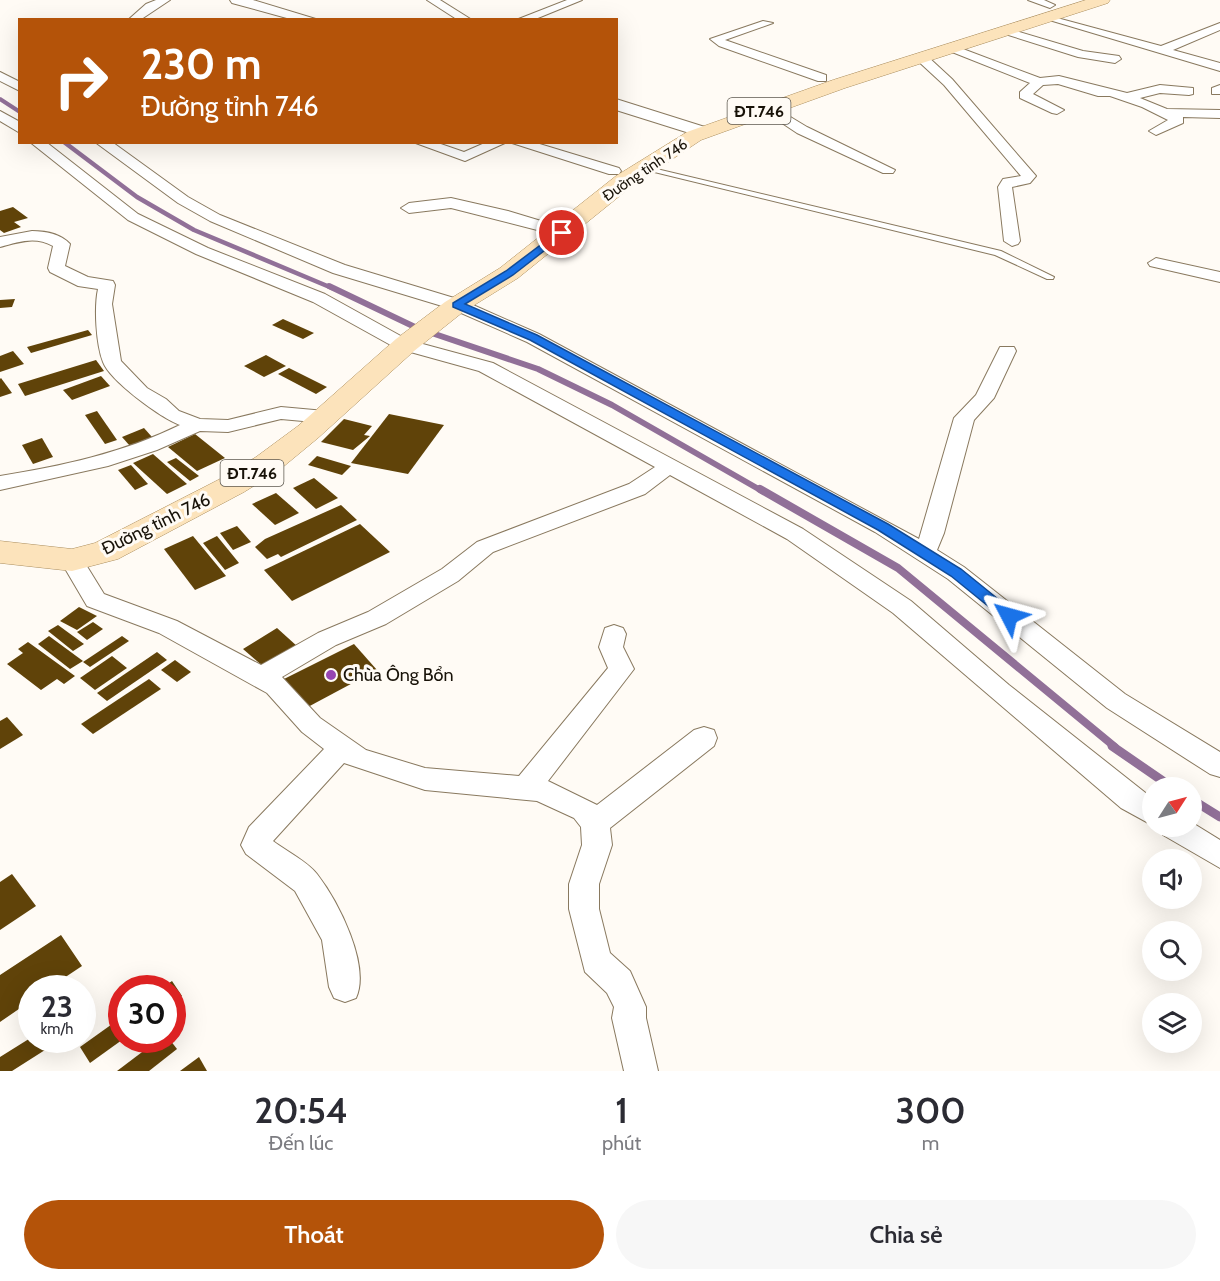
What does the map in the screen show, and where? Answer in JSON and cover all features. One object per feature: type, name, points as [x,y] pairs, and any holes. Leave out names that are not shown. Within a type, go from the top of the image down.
[{"type":"main road","name":"Đường tỉnh 746","points":[[457,305],[492,268],[614,171],[694,130],[822,78],[1049,5],[1102,0]]},
{"type":"main road","name":"Đường tỉnh 746","points":[[457,305],[509,273],[694,130],[1006,32],[1049,5]]},
{"type":"main road","name":"ĐT.746","points":[[405,345],[457,305]]},
{"type":"main road","name":"Đường tỉnh 746","points":[[0,552],[72,560],[106,551],[206,500],[267,464],[325,417],[405,345]]},
{"type":"street","points":[[135,18],[150,6],[165,0]]},
{"type":"street","points":[[237,0],[302,18]]},
{"type":"street","points":[[434,0],[464,18]]},
{"type":"street","points":[[526,18],[576,0]]},
{"type":"street","points":[[1049,5],[1162,50],[1220,67]]},
{"type":"street","points":[[767,23],[716,39],[723,44],[822,78]]},
{"type":"street","points":[[1162,50],[1220,26]]},
{"type":"street","points":[[1006,32],[1082,54],[1115,59]]},
{"type":"street","points":[[1199,34],[1220,38]]},
{"type":"street","points":[[951,48],[1039,82],[1059,80],[1098,92],[1111,92],[1178,120],[1156,131]]},
{"type":"street","points":[[922,58],[948,82],[1029,176],[1025,180],[1008,182],[1005,187],[1012,241]]},
{"type":"street","points":[[0,76],[18,86]]},
{"type":"street","points":[[1039,82],[1024,95],[1057,110]]},
{"type":"street","points":[[1126,97],[1160,89],[1189,91]]},
{"type":"street","points":[[618,105],[694,130]]},
{"type":"street","points":[[769,108],[802,130],[888,170]]},
{"type":"street","points":[[1165,113],[1220,114]]},
{"type":"street","points":[[0,115],[18,128]]},
{"type":"street","points":[[40,144],[133,217],[202,250],[319,297],[405,345],[486,367],[795,534],[902,607],[1017,706],[1142,807]]},
{"type":"street","points":[[105,144],[183,200],[215,218],[339,269],[457,305],[533,338],[656,402],[883,527],[956,573],[1116,701],[1220,766]]},
{"type":"street","points":[[426,144],[465,157],[495,144]]},
{"type":"street","points":[[523,144],[614,171]]},
{"type":"street","points":[[409,208],[451,203],[503,214],[545,227]]},
{"type":"street","points":[[0,242],[24,235],[48,235],[62,244],[56,268],[84,282],[107,285],[103,304],[112,362],[140,392],[159,403],[172,415],[197,425],[228,426],[281,413],[301,412],[325,417]]},
{"type":"street","points":[[1156,263],[1220,277]]},
{"type":"street","points":[[924,553],[933,533],[964,417],[984,399],[1006,351]]},
{"type":"street","points":[[0,483],[64,473],[127,455],[197,425]]},
{"type":"street","points":[[261,677],[327,639],[377,618],[450,575],[485,547],[637,489],[671,465]]},
{"type":"street","points":[[72,560],[95,600],[168,627],[261,677],[276,687],[311,725],[357,758],[425,779],[540,790],[584,810],[595,823],[597,845],[584,884],[584,909],[596,961],[619,982],[630,1007],[629,1018],[641,1071]]},
{"type":"street","points":[[525,789],[621,669],[610,647],[614,634]]},
{"type":"street","points":[[595,823],[704,738]]},
{"type":"street","points":[[342,747],[259,836],[256,846],[306,882],[337,938],[345,987]]},
{"type":"street","points":[[1191,837],[1220,855]]},
{"type":"lane","points":[[644,168],[998,253],[1050,277]]},
{"type":"building","points":[[13,207],[28,218],[14,222],[21,227],[4,233],[0,230],[0,211]]},
{"type":"building","points":[[15,299],[12,307],[0,308],[0,300]]},
{"type":"building","points":[[283,319],[314,333],[303,339],[272,325]]},
{"type":"building","points":[[88,330],[92,335],[31,353],[27,347]]},
{"type":"building","points":[[13,351],[24,364],[0,372],[0,356]]},
{"type":"building","points":[[266,355],[286,366],[264,377],[244,366]]},
{"type":"building","points":[[96,360],[104,371],[25,396],[18,384]]},
{"type":"building","points":[[289,368],[327,387],[316,394],[278,374]]},
{"type":"building","points":[[101,376],[110,386],[72,400],[63,390]]},
{"type":"building","points":[[0,379],[12,393],[0,397]]},
{"type":"building","points":[[97,411],[117,440],[105,444],[85,415]]},
{"type":"building","points":[[389,414],[444,425],[408,474],[351,463]]},
{"type":"building","points":[[344,419],[372,426],[364,435],[370,436],[353,450],[321,442]]},
{"type":"building","points":[[144,428],[152,437],[130,446],[122,437]]},
{"type":"building","points":[[195,434],[225,458],[197,471],[168,447]]},
{"type":"building","points":[[42,438],[53,457],[33,464],[22,445]]},
{"type":"building","points":[[153,454],[187,484],[167,494],[133,463]]},
{"type":"building","points":[[317,456],[351,466],[342,475],[308,465]]},
{"type":"building","points":[[176,458],[199,476],[190,481],[167,462]]},
{"type":"building","points":[[131,465],[148,484],[135,490],[118,470]]},
{"type":"building","points":[[314,478],[338,498],[316,509],[293,488]]},
{"type":"building","points":[[276,493],[299,513],[275,525],[252,504]]},
{"type":"building","points":[[341,505],[357,520],[281,557],[278,554],[267,559],[255,547],[265,539]]},
{"type":"building","points":[[360,524],[390,552],[292,601],[264,570]]},
{"type":"building","points":[[237,526],[251,542],[233,550],[220,533]]},
{"type":"building","points":[[193,536],[226,576],[195,590],[164,549]]},
{"type":"building","points":[[217,536],[239,563],[225,570],[203,543]]},
{"type":"building","points":[[79,607],[97,616],[77,630],[60,621]]},
{"type":"building","points":[[93,622],[103,629],[87,640],[77,632]]},
{"type":"building","points":[[58,625],[84,644],[73,651],[48,631]]},
{"type":"building","points":[[277,628],[298,647],[265,668],[243,649]]},
{"type":"building","points":[[49,636],[83,661],[70,669],[38,644]]},
{"type":"building","points":[[122,636],[129,641],[90,667],[83,662]]},
{"type":"building","points":[[28,642],[75,676],[64,684],[57,679],[41,690],[7,664],[23,653],[18,649]]},
{"type":"building","name":"Chùa Ông Bổn","points":[[354,644],[377,670],[306,708],[284,679]]},
{"type":"building","points":[[157,652],[167,660],[107,701],[97,693]]},
{"type":"building","points":[[112,656],[127,668],[95,690],[80,678]]},
{"type":"building","points":[[175,660],[191,672],[177,682],[161,670]]},
{"type":"building","points":[[149,679],[161,689],[93,734],[81,724]]},
{"type":"building","points":[[7,717],[23,735],[0,749],[0,721]]},
{"type":"building","points":[[12,874],[36,906],[0,930],[0,882]]},
{"type":"building","points":[[61,935],[82,966],[68,975],[18,975],[18,1010],[0,1022],[0,975]]},
{"type":"building","points":[[108,1027],[108,1050],[90,1063],[84,1053],[96,1053],[96,1036]]},
{"type":"building","points":[[18,1046],[18,1053],[40,1053],[12,1071],[0,1071],[0,1057]]},
{"type":"building","points":[[141,1053],[172,1053],[149,1071],[117,1071]]},
{"type":"building","points":[[199,1057],[207,1071],[180,1071]]},
{"type":"waterway","points":[[0,99],[18,111]]},
{"type":"waterway","points":[[67,144],[137,197],[194,230],[332,288]]},
{"type":"waterway","points":[[329,286],[417,328],[538,369],[612,405],[762,491]]},
{"type":"waterway","points":[[760,489],[898,568],[1115,747]]},
{"type":"waterway","points":[[1112,746],[1157,777]]},
{"type":"waterway","points":[[1202,806],[1220,817]]},
{"type":"place","name":"Chùa Ông Bổn","points":[[331,675]]},
{"type":"route","points":[[562,233],[509,273],[457,305],[533,338],[656,402],[883,527],[956,573],[1009,616]]}]
